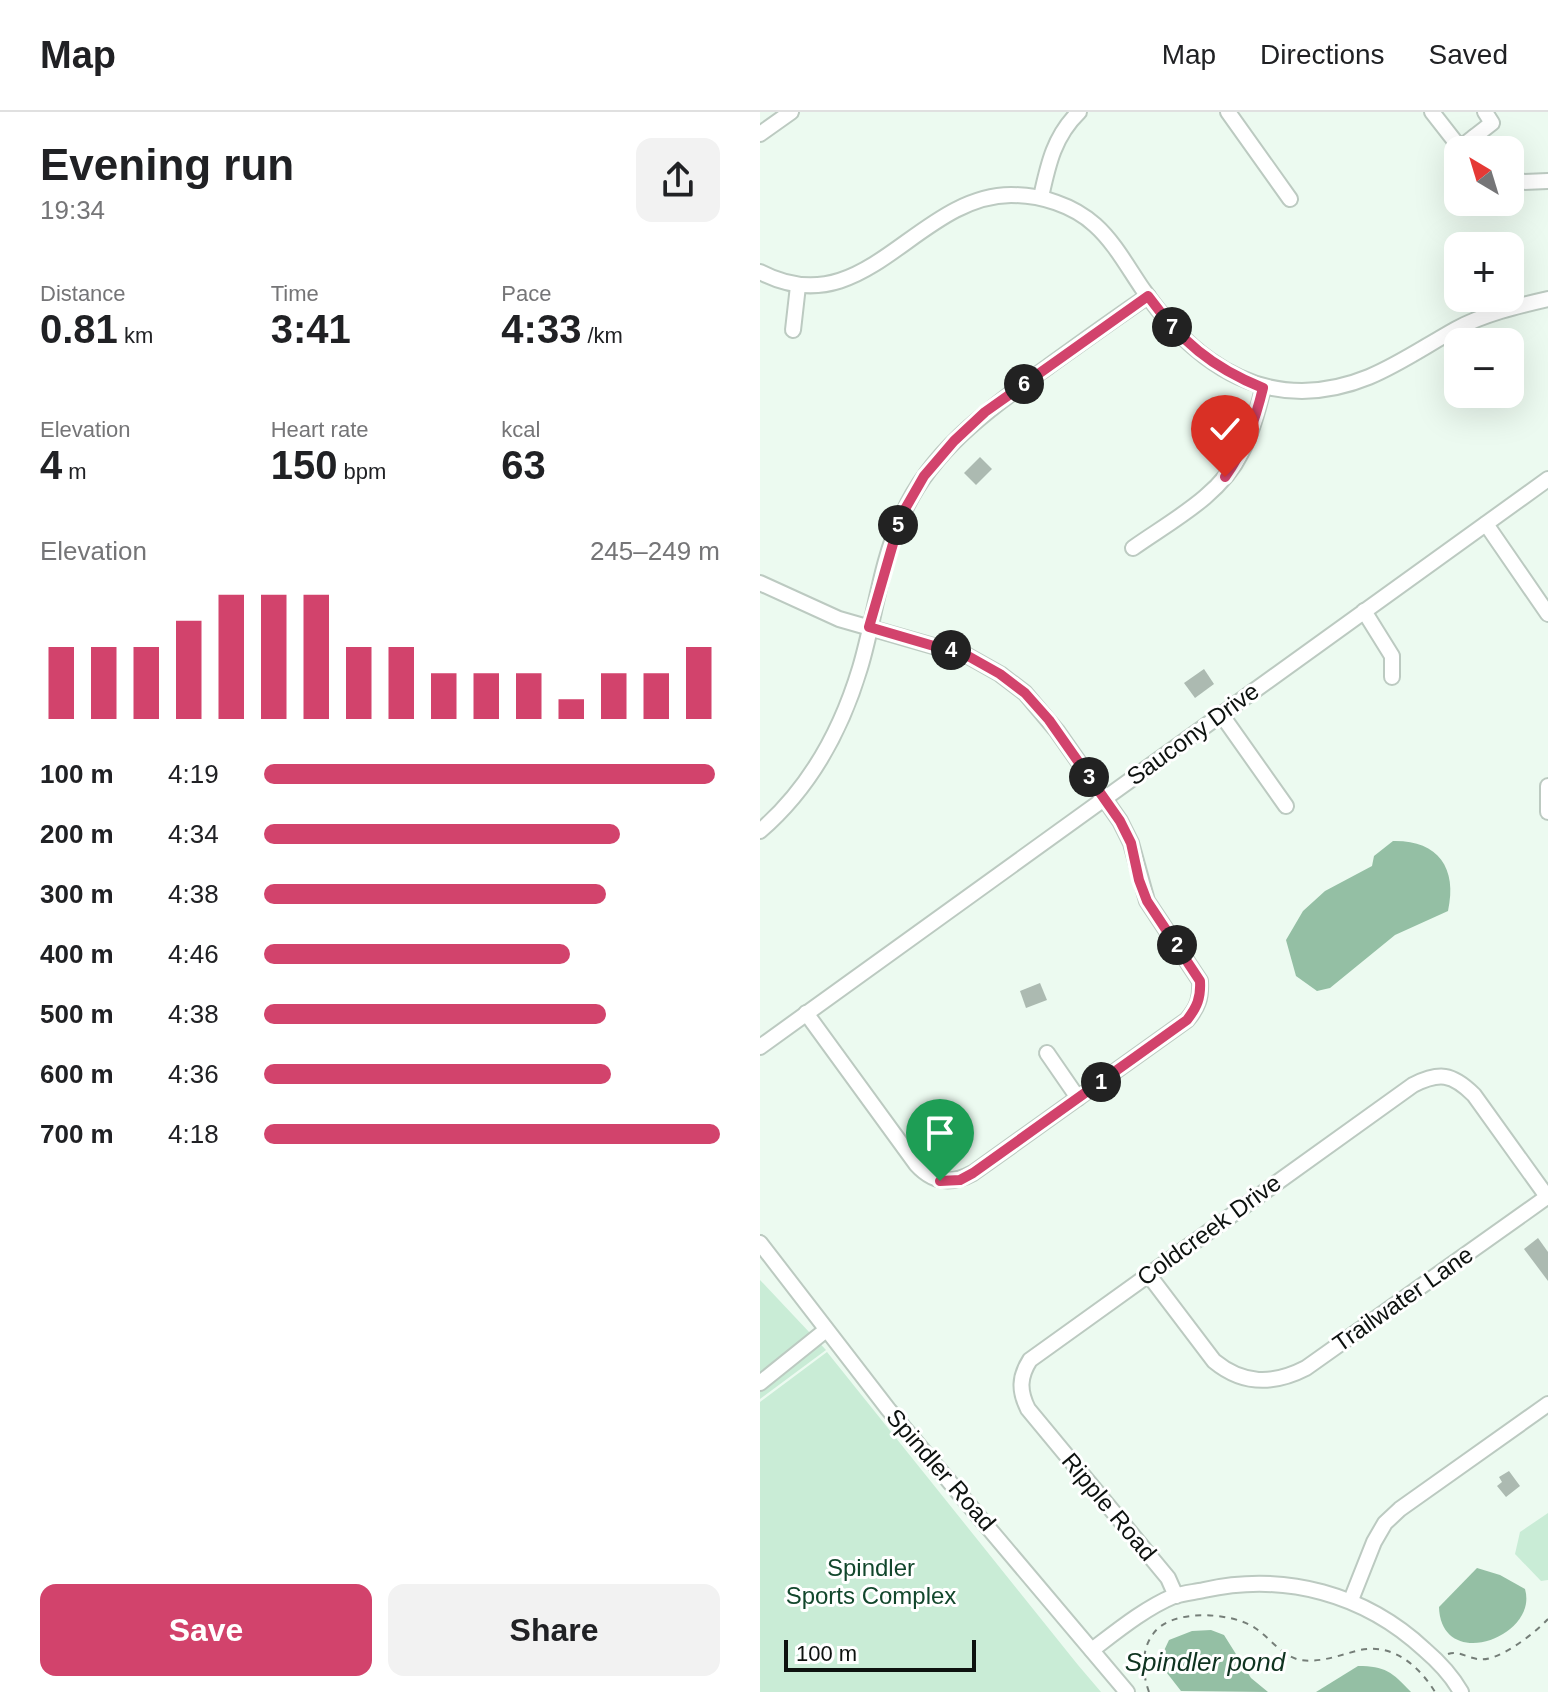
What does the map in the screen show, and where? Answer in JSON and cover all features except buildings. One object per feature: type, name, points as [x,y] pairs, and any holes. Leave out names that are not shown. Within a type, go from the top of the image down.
[{"type":"street","points":[[760,134],[791,112]]},
{"type":"street","points":[[1041,197],[1055,144],[1079,112]]},
{"type":"street","points":[[1228,112],[1290,199]]},
{"type":"street","points":[[1432,112],[1451,136]]},
{"type":"street","points":[[1475,136],[1492,123],[1485,112]]},
{"type":"street","points":[[1524,182],[1548,181]]},
{"type":"street","points":[[760,272],[798,286],[819,286],[861,272],[960,206],[983,198],[1010,195],[1041,197],[1079,213],[1096,225],[1185,341],[1209,361],[1263,388],[1301,391],[1344,387],[1381,373],[1483,317],[1548,299]]},
{"type":"street","points":[[793,330],[798,286]]},
{"type":"street","points":[[760,831],[795,797],[813,772],[841,721],[860,667],[901,516],[924,476],[954,441],[985,412],[1148,296]]},
{"type":"street","points":[[1133,548],[1205,497],[1225,477],[1240,455],[1255,419],[1263,388]]},
{"type":"street","name":"Saucony Drive","points":[[760,1047],[1548,479]]},
{"type":"street","points":[[1486,524],[1548,614]]},
{"type":"street","points":[[760,583],[839,619],[968,656],[1025,693],[1049,720],[1127,833],[1147,901],[1195,972],[1200,981],[1201,996],[1187,1020],[973,1173],[960,1180],[940,1181],[923,1172],[916,1164],[806,1013]]},
{"type":"street","points":[[1364,611],[1392,656],[1392,677]]},
{"type":"street","points":[[1221,714],[1286,806]]},
{"type":"street","points":[[1548,786],[1548,812]]},
{"type":"street","points":[[1047,1053],[1078,1098]]},
{"type":"street","name":"Coldcreek Drive","points":[[1038,1422],[1022,1398],[1023,1371],[1030,1360],[1413,1085],[1430,1077],[1450,1077],[1474,1095],[1547,1198]]},
{"type":"street","name":"Trailwater Lane","points":[[1148,1274],[1214,1361],[1225,1370],[1251,1380],[1280,1380],[1306,1368],[1547,1198]]},
{"type":"street","name":"Spindler Road","points":[[760,1243],[888,1409],[1127,1692]]},
{"type":"street","points":[[760,1383],[826,1330]]},
{"type":"street","points":[[1351,1600],[1385,1523],[1400,1509],[1548,1404]]},
{"type":"street","name":"Ripple Road","points":[[1038,1422],[1168,1578],[1176,1596]]},
{"type":"street","points":[[1092,1650],[1176,1596],[1241,1584],[1288,1584],[1351,1600],[1408,1633],[1438,1661],[1461,1692]]},
{"type":"path","points":[[1149,1692],[1143,1666],[1147,1641],[1157,1628],[1170,1621],[1202,1615],[1236,1618],[1254,1627],[1278,1648],[1297,1659],[1315,1661],[1363,1649],[1383,1650],[1403,1657],[1413,1665],[1435,1692]]},
{"type":"path","points":[[1438,1661],[1453,1652],[1480,1660],[1494,1657],[1524,1639],[1548,1619]]},
{"type":"green space","points":[[760,1280],[826,1350],[760,1399]]},
{"type":"green space","name":"Spindler Sports Complex","points":[[827,1352],[1101,1692],[760,1692],[760,1402]]},
{"type":"green space","points":[[1548,1513],[1548,1580],[1541,1581],[1515,1554],[1520,1532]]},
{"type":"water","points":[[1393,841],[1422,845],[1441,859],[1450,881],[1448,911],[1395,935],[1330,988],[1317,991],[1296,976],[1286,940],[1303,911],[1325,891],[1372,866],[1374,856]]},
{"type":"water","points":[[1477,1568],[1500,1575],[1525,1589],[1525,1606],[1518,1621],[1504,1633],[1488,1641],[1471,1643],[1455,1639],[1444,1627],[1439,1607]]},
{"type":"water","name":"Spindler pond","points":[[1211,1630],[1224,1635],[1251,1678],[1268,1692],[1181,1691],[1167,1673],[1161,1657],[1169,1640],[1192,1631]]},
{"type":"water","name":"Spindler pond","points":[[1358,1666],[1388,1672],[1411,1692],[1316,1692]]},
{"type":"route","points":[[940,1181],[960,1180],[973,1173],[1187,1020],[1201,996],[1200,981],[1190,963],[1147,901],[1127,833],[1049,720],[1025,693],[968,656],[869,627],[901,516],[924,476],[954,441],[985,412],[1148,296],[1185,341],[1209,361],[1263,388],[1255,419],[1240,455],[1225,477]]}]
